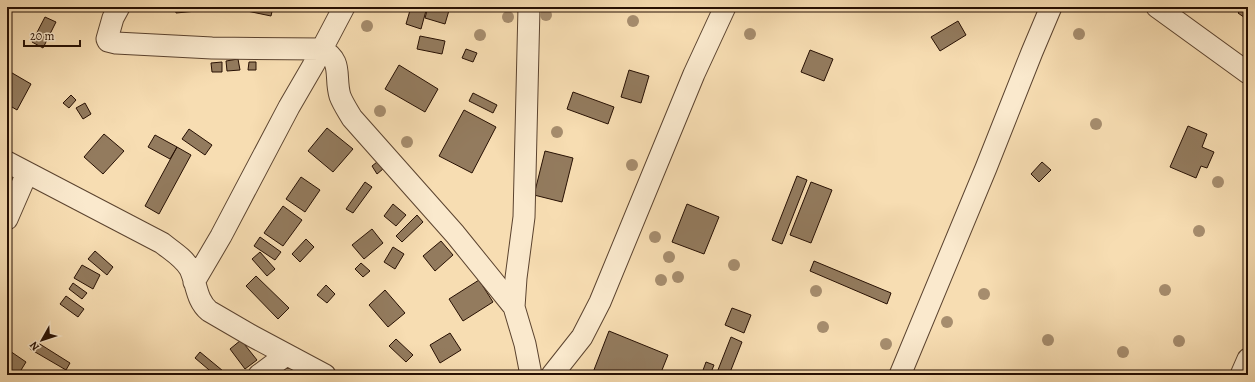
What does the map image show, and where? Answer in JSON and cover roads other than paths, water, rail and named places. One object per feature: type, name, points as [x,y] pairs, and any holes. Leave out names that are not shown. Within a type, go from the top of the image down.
[{"type":"street","points":[[119,7],[113,18],[107,39],[108,41],[116,44],[212,48],[322,49],[332,56],[335,61],[340,96],[352,118],[455,234],[514,307]]},
{"type":"street","points":[[194,282],[221,236],[344,7]]},
{"type":"street","points":[[529,7],[524,217],[516,278],[514,307],[525,344],[531,375]]},
{"type":"street","points":[[552,375],[582,337],[600,302],[694,74],[725,7]]},
{"type":"street","points":[[900,375],[1051,7]]},
{"type":"street","points":[[1161,8],[1248,73]]},
{"type":"street","points":[[7,162],[162,243],[176,253],[186,263],[190,270],[200,300],[209,311],[286,355],[325,375]]},
{"type":"street","points":[[7,219],[27,173]]},
{"type":"street","points":[[259,375],[286,355]]},
{"type":"street","points":[[1241,375],[1248,359]]}]
